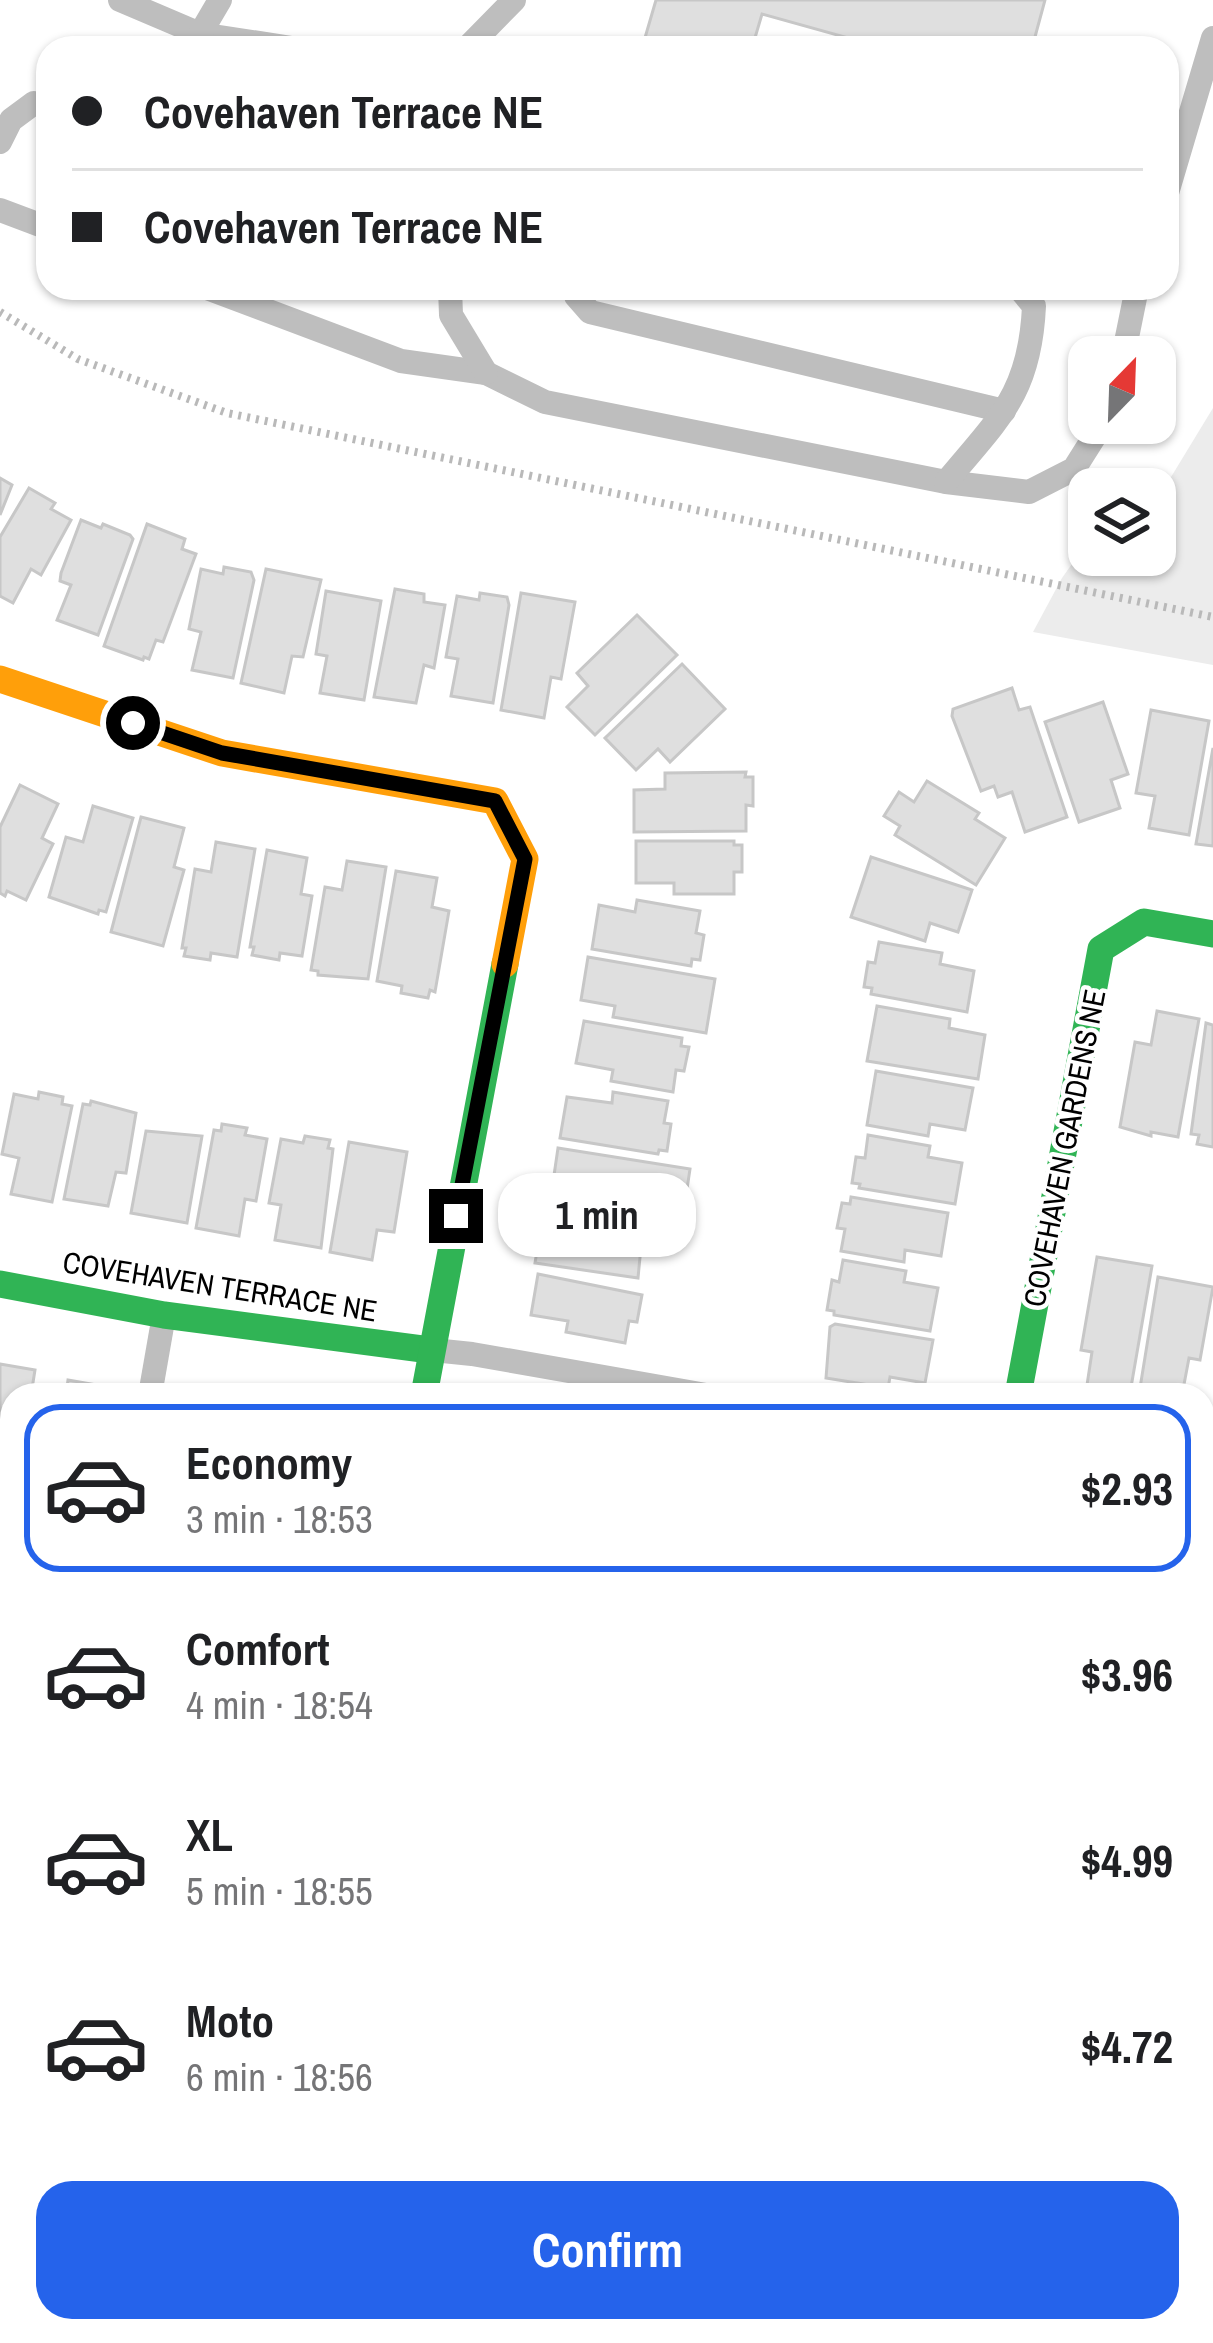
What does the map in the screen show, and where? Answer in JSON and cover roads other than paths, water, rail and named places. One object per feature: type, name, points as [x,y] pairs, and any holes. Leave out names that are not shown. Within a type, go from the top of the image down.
[{"type":"street","points":[[0,679],[222,753],[495,801],[525,859],[426,1383]]},
{"type":"street","name":"COVEHAVEN GARDENS NE","points":[[1020,1383],[1101,949],[1144,922],[1213,934]]},
{"type":"street","name":"COVEHAVEN TERRACE NE","points":[[0,1284],[164,1315],[430,1350]]},
{"type":"lane","points":[[120,0],[213,36]]},
{"type":"lane","points":[[200,34],[220,0]]},
{"type":"lane","points":[[479,36],[514,0]]},
{"type":"lane","points":[[1179,153],[1213,38]]},
{"type":"lane","points":[[0,142],[11,120],[36,105]]},
{"type":"lane","points":[[0,210],[36,224]]},
{"type":"lane","points":[[239,300],[401,361],[486,374],[544,402],[946,482],[1029,492],[1074,470],[1090,444]]},
{"type":"lane","points":[[450,300],[451,315],[486,374]]},
{"type":"lane","points":[[582,300],[590,312],[1004,411]]},
{"type":"lane","points":[[946,482],[1013,400],[1032,349],[1034,306],[1029,300]]},
{"type":"lane","points":[[1127,336],[1135,300]]},
{"type":"lane","points":[[152,1383],[164,1315]]},
{"type":"lane","points":[[430,1350],[638,1383]]}]
